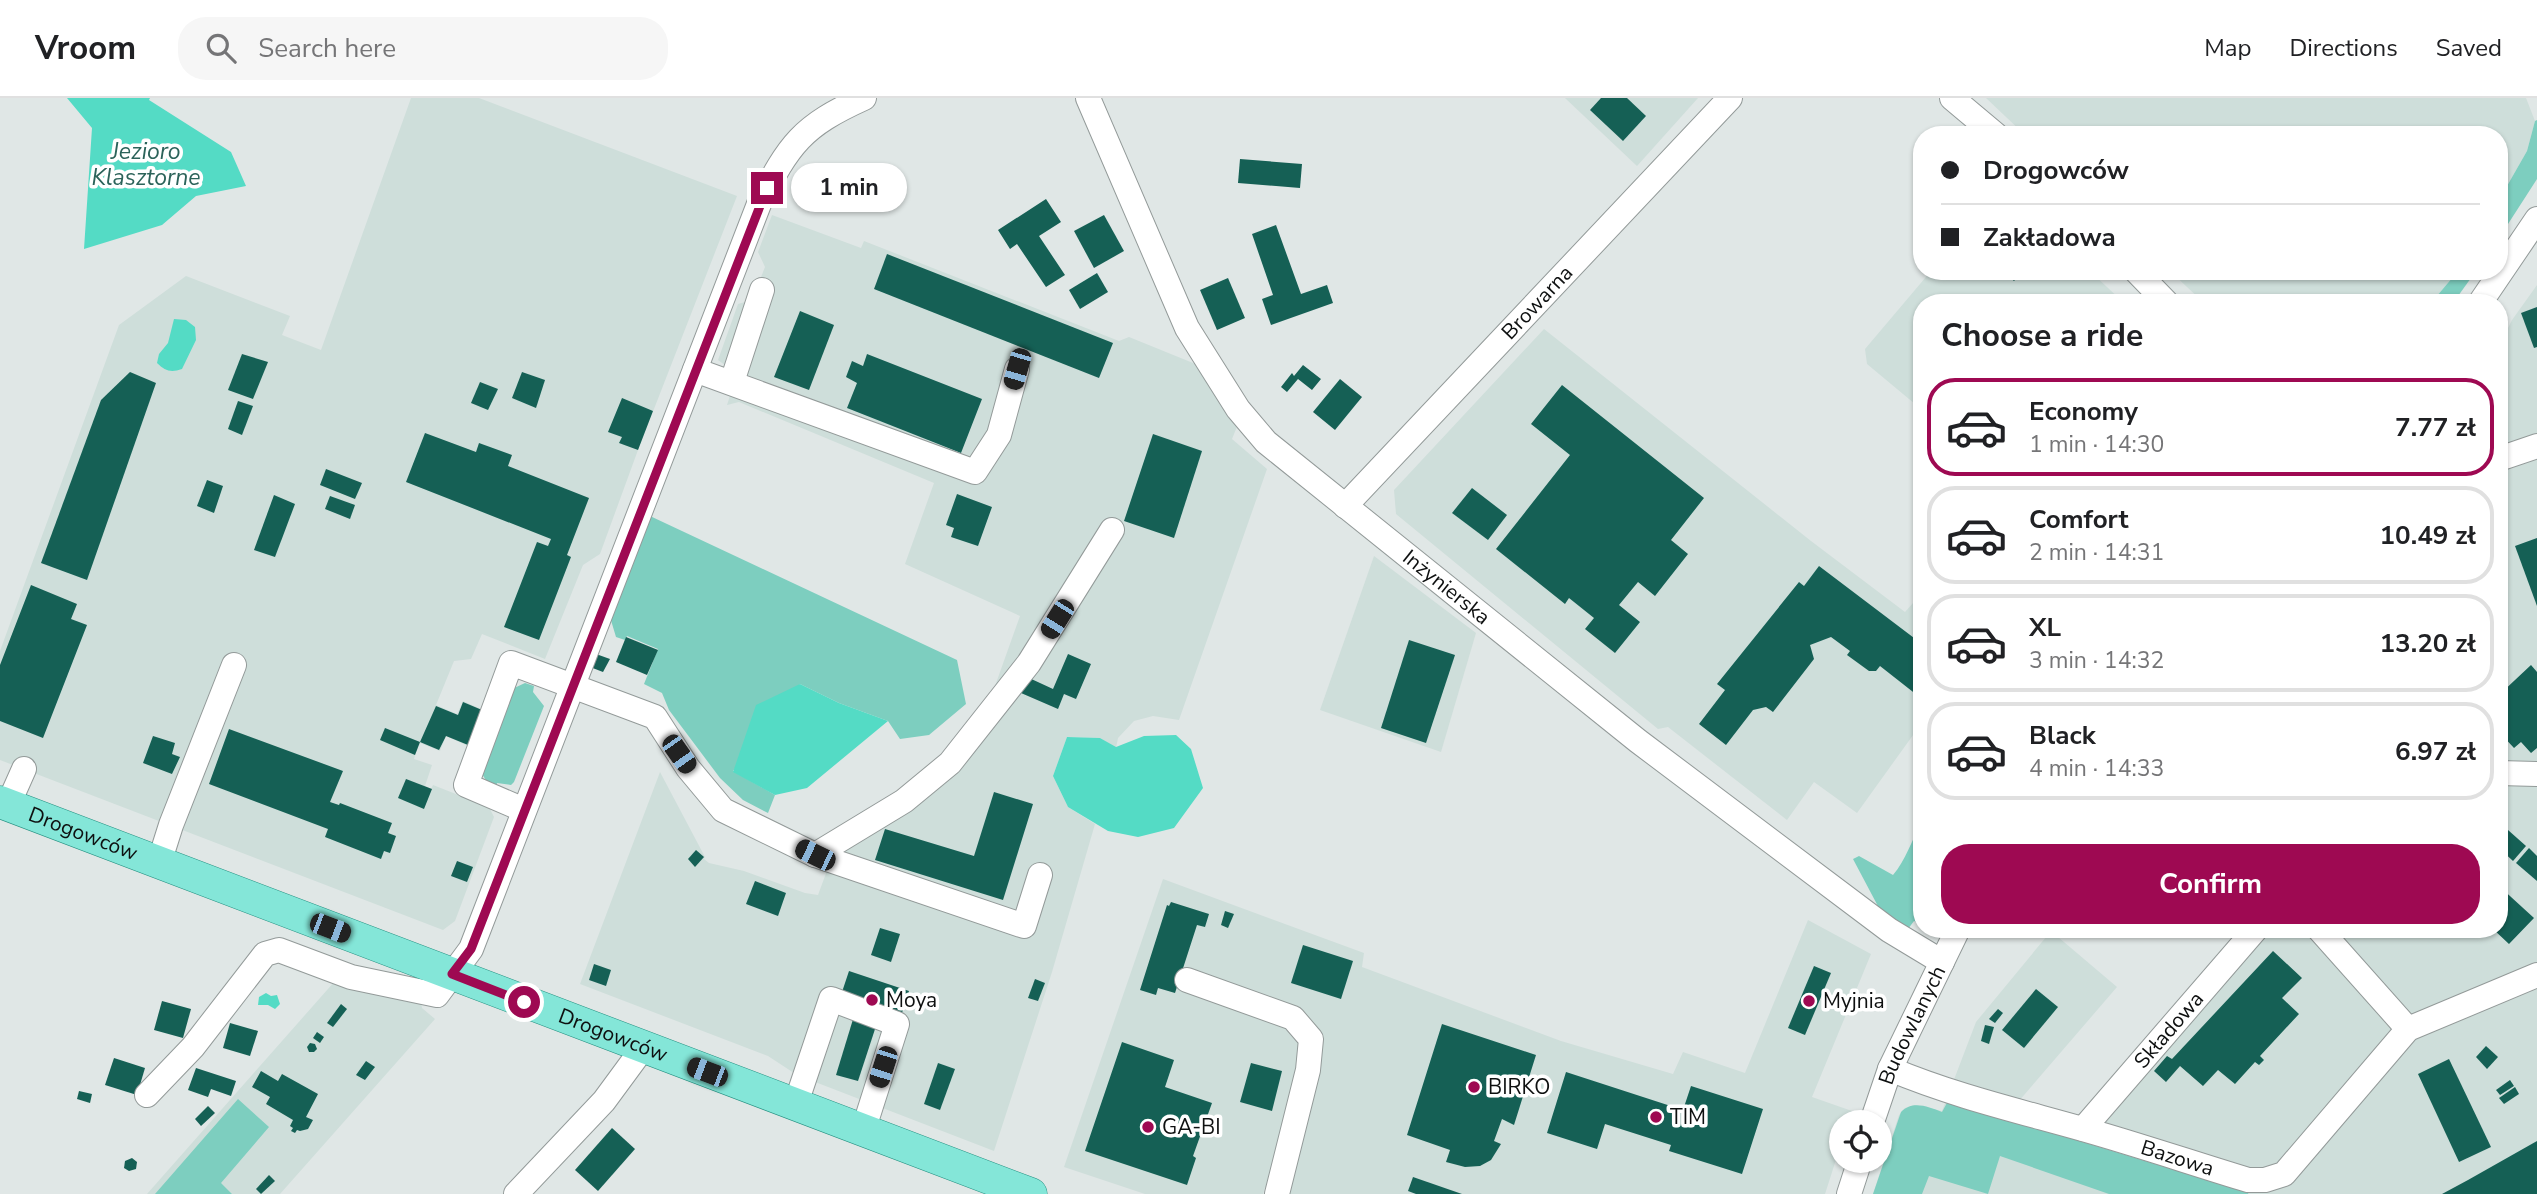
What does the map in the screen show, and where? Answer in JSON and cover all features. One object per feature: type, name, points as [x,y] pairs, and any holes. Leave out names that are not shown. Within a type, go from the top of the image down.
[{"type":"main road","name":"Drogowców","points":[[4,803],[1031,1194]]},
{"type":"street","points":[[147,1095],[193,1046],[265,954],[271,951],[279,950],[351,977],[437,995],[471,949],[759,204],[788,150],[805,132],[822,118],[864,98]]},
{"type":"street","name":"Inżynierska","points":[[1088,98],[1187,328],[1216,378],[1266,442],[1638,741],[1889,930],[1942,962]]},
{"type":"street","name":"Browarna","points":[[1345,506],[1730,98]]},
{"type":"street","points":[[1952,98],[1985,126]]},
{"type":"street","points":[[2508,262],[2537,219]]},
{"type":"street","points":[[2145,280],[2158,294]]},
{"type":"street","points":[[732,382],[762,290]]},
{"type":"street","points":[[695,370],[975,472],[999,435],[1017,369]]},
{"type":"street","points":[[2508,456],[2537,446]]},
{"type":"street","points":[[815,855],[904,800],[950,763],[1029,663],[1112,530]]},
{"type":"street","points":[[524,810],[466,785],[511,663],[655,717],[688,768],[723,810],[815,855],[1024,926],[1040,875]]},
{"type":"street","points":[[159,863],[171,825],[234,665]]},
{"type":"street","points":[[4,803],[24,769]]},
{"type":"street","points":[[2508,774],[2537,774]]},
{"type":"street","name":"Budowlanych","points":[[1876,1110],[1890,1069],[1954,938]]},
{"type":"street","name":"Składowa","points":[[2082,1129],[2248,938]]},
{"type":"street","points":[[2327,938],[2407,1029]]},
{"type":"street","name":"Bazowa","points":[[1890,1069],[1944,1091],[2082,1129],[2248,1180],[2264,1180],[2284,1174],[2407,1029],[2537,975]]},
{"type":"street","points":[[1187,980],[1293,1018],[1311,1039],[1308,1070],[1277,1194]]},
{"type":"street","points":[[796,1106],[831,999],[897,1024],[863,1131]]},
{"type":"street","points":[[516,1194],[604,1101],[643,1048]]},
{"type":"street","points":[[1849,1194],[1856,1173]]},
{"type":"shaded area","points":[[411,98],[479,98],[737,196],[600,554],[583,565],[545,659],[482,634],[471,659],[454,661],[436,705],[457,714],[463,701],[483,710],[468,746],[446,736],[440,751],[420,743],[415,755],[414,759],[432,765],[425,786],[431,789],[433,785],[489,807],[494,817],[455,921],[443,930],[0,760],[0,651],[119,325],[186,276],[290,316],[282,335],[321,350]]},
{"type":"shaded area","points":[[1565,98],[1698,98],[1637,166]]},
{"type":"shaded area","points":[[1986,98],[2526,98],[2535,121],[2527,151],[2508,184],[2508,126],[2016,126]]},
{"type":"shaded area","points":[[2537,120],[2537,179],[2508,224],[2508,184],[2527,151]]},
{"type":"shaded area","points":[[772,215],[861,248],[864,241],[1119,341],[1129,337],[1198,365],[1238,424],[1232,439],[1267,469],[1179,720],[1153,716],[1134,721],[1118,738],[1116,748],[1100,738],[1067,737],[1053,776],[1068,807],[1095,824],[1052,972],[994,1151],[797,1075],[768,1056],[580,984],[660,772],[704,859],[709,863],[744,871],[805,893],[818,895],[832,857],[1014,694],[995,686],[1020,616],[905,564],[934,483],[739,402],[727,405],[737,374],[718,360],[738,304],[752,300],[765,267],[758,252]]},
{"type":"shaded area","points":[[1923,280],[2100,280],[2114,294],[1913,294],[1913,402],[1867,364],[1865,349]]},
{"type":"shaded area","points":[[2180,280],[2450,280],[2439,294],[2194,294]]},
{"type":"shaded area","points":[[2450,280],[2470,280],[2459,294],[2439,294]]},
{"type":"shaded area","points":[[2537,285],[2537,1194],[1873,1194],[1880,1173],[1892,1173],[1892,1136],[1899,1115],[1905,1108],[1915,1105],[1942,1111],[1976,1022],[2045,938],[2059,938],[2117,987],[2012,1109],[2082,1128],[2247,938],[2508,938],[2508,328]]},
{"type":"shaded area","points":[[1544,329],[1811,541],[1905,612],[1913,603],[1913,735],[1857,813],[1814,782],[1787,820],[1668,727],[1658,729],[1396,514],[1394,490]]},
{"type":"shaded area","points":[[650,516],[957,660],[966,704],[929,735],[900,739],[888,721],[839,703],[800,684],[733,771],[775,795],[768,813],[743,800],[720,778],[669,710],[662,693],[644,684],[658,649],[627,636],[625,640],[616,637],[610,617]]},
{"type":"shaded area","points":[[1374,556],[1476,633],[1441,752],[1320,710]]},
{"type":"shaded area","points":[[525,683],[534,686],[533,692],[544,706],[514,782],[511,785],[497,783],[496,789],[482,774],[512,689]]},
{"type":"shaded area","points":[[1913,840],[1913,922],[1908,929],[1880,910],[1853,859],[1859,856],[1893,875]]},
{"type":"shaded area","points":[[1163,879],[1364,953],[1362,967],[1561,1041],[1673,1074],[1683,1052],[1745,1073],[1808,920],[1871,954],[1812,1097],[1849,1110],[1829,1110],[1829,1173],[1832,1173],[1825,1194],[1291,1194],[1265,1187],[1263,1194],[1145,1194],[1064,1167]]},
{"type":"shaded area","points":[[335,981],[421,1002],[422,1008],[435,1019],[280,1194],[147,1194]]},
{"type":"shaded area","points":[[238,1099],[269,1127],[221,1183],[232,1194],[155,1194]]},
{"type":"shaded area","points":[[1948,1101],[2201,1178],[2250,1189],[2248,1194],[2109,1194],[2000,1156],[1988,1194],[1929,1176],[1922,1194],[1873,1194],[1880,1173],[1892,1173],[1892,1138],[1901,1112],[1916,1105],[1942,1112]]},
{"type":"water","name":"Jezioro Klasztorne","points":[[67,98],[150,98],[149,100],[231,152],[246,186],[196,196],[162,225],[84,249],[92,128]]},
{"type":"water","points":[[174,319],[186,320],[195,327],[196,340],[182,369],[171,371],[157,363],[159,354],[168,343]]},
{"type":"water","points":[[800,684],[839,703],[888,721],[807,788],[775,795],[733,772],[756,705]]},
{"type":"water","points":[[1176,735],[1191,749],[1203,788],[1174,828],[1138,837],[1108,831],[1068,807],[1053,776],[1067,737],[1100,738],[1116,747],[1144,736]]},
{"type":"water","points":[[266,993],[277,995],[280,1004],[275,1009],[268,1005],[258,1005],[259,997]]},
{"type":"building","points":[[1601,98],[1627,98],[1646,116],[1623,141],[1590,110]]},
{"type":"building","points":[[1240,159],[1302,164],[1300,188],[1238,183]]},
{"type":"building","points":[[1046,199],[1061,222],[1039,236],[1065,275],[1046,287],[1017,244],[1010,249],[998,230]]},
{"type":"building","points":[[1104,215],[1124,251],[1094,268],[1074,231]]},
{"type":"building","points":[[1276,225],[1301,294],[1327,285],[1333,303],[1271,325],[1262,299],[1273,295],[1252,234]]},
{"type":"building","points":[[887,254],[1113,343],[1099,378],[874,289]]},
{"type":"building","points":[[1097,273],[1108,292],[1080,309],[1069,290]]},
{"type":"building","points":[[1228,278],[1245,318],[1217,330],[1200,290]]},
{"type":"building","points":[[2537,307],[2537,347],[2534,348],[2521,313]]},
{"type":"building","points":[[800,311],[834,325],[809,390],[774,377]]},
{"type":"building","points":[[242,354],[268,362],[253,399],[228,390]]},
{"type":"building","points":[[867,354],[982,399],[961,453],[847,408],[857,383],[846,377],[852,361],[863,366]]},
{"type":"building","points":[[1303,365],[1321,379],[1312,390],[1298,379],[1287,392],[1281,387],[1292,373],[1294,376]]},
{"type":"building","points":[[130,372],[156,383],[87,580],[41,563],[101,400]]},
{"type":"building","points":[[522,372],[545,380],[536,408],[512,398]]},
{"type":"building","points":[[1340,379],[1362,397],[1335,430],[1313,412]]},
{"type":"building","points":[[480,382],[498,389],[488,410],[471,403]]},
{"type":"building","points":[[1562,385],[1704,498],[1671,540],[1688,554],[1655,596],[1638,582],[1619,605],[1640,622],[1615,653],[1585,629],[1594,618],[1569,598],[1565,604],[1496,549],[1570,455],[1531,424]]},
{"type":"building","points":[[622,398],[653,411],[638,450],[619,443],[622,437],[608,432]]},
{"type":"building","points":[[238,401],[253,406],[242,435],[228,429]]},
{"type":"building","points":[[425,433],[476,452],[479,443],[512,455],[508,466],[589,498],[567,555],[571,557],[539,640],[504,627],[537,542],[548,546],[551,539],[406,482]]},
{"type":"building","points":[[1153,434],[1202,451],[1174,538],[1124,521]]},
{"type":"building","points":[[326,469],[362,483],[355,499],[320,485]]},
{"type":"building","points":[[207,480],[223,486],[214,513],[197,506]]},
{"type":"building","points":[[1472,488],[1507,515],[1488,540],[1452,513]]},
{"type":"building","points":[[957,494],[992,507],[978,546],[951,537],[954,528],[946,525]]},
{"type":"building","points":[[274,495],[295,504],[275,557],[254,550]]},
{"type":"building","points":[[330,496],[355,505],[350,519],[325,509]]},
{"type":"building","points":[[2537,538],[2537,606],[2515,546]]},
{"type":"building","points":[[1819,566],[1913,637],[1913,692],[1880,666],[1876,671],[1869,671],[1847,655],[1850,651],[1831,637],[1810,645],[1814,659],[1773,712],[1766,707],[1753,710],[1726,745],[1699,724],[1725,690],[1717,684],[1799,582],[1804,586]]},
{"type":"building","points":[[31,585],[77,604],[71,619],[87,625],[43,738],[0,721],[0,665]]},
{"type":"building","points":[[626,637],[658,650],[647,675],[616,662]]},
{"type":"building","points":[[1409,640],[1455,655],[1426,743],[1381,728]]},
{"type":"building","points":[[596,654],[610,659],[603,672],[590,667]]},
{"type":"building","points":[[1068,654],[1091,664],[1076,699],[1064,694],[1058,709],[1021,693],[1027,677],[1053,689]]},
{"type":"building","points":[[2531,665],[2537,672],[2537,748],[2531,753],[2521,742],[2514,748],[2508,742],[2508,687]]},
{"type":"building","points":[[463,702],[482,710],[468,745],[446,736],[439,750],[420,742],[436,706],[458,715]]},
{"type":"building","points":[[385,728],[420,742],[415,755],[380,740]]},
{"type":"building","points":[[229,729],[343,771],[330,802],[340,803],[392,823],[388,833],[396,836],[390,853],[384,851],[381,859],[325,837],[328,829],[209,784]]},
{"type":"building","points":[[153,736],[175,743],[172,754],[180,757],[172,774],[143,763]]},
{"type":"building","points":[[406,779],[432,789],[424,809],[398,798]]},
{"type":"building","points":[[994,792],[1033,804],[1003,900],[875,860],[885,829],[974,856]]},
{"type":"building","points":[[2508,830],[2526,846],[2513,861],[2508,856]]},
{"type":"building","points":[[2529,848],[2537,856],[2537,881],[2516,863]]},
{"type":"building","points":[[696,850],[704,857],[695,867],[688,859]]},
{"type":"building","points":[[457,861],[473,867],[467,882],[451,876]]},
{"type":"building","points":[[755,881],[786,893],[778,916],[746,904]]},
{"type":"building","points":[[2508,894],[2534,918],[2509,944],[2503,938],[2508,938]]},
{"type":"building","points":[[1171,902],[1209,914],[1205,927],[1197,925],[1175,993],[1158,988],[1156,995],[1140,990],[1167,905]]},
{"type":"building","points":[[1225,911],[1234,914],[1228,928],[1221,925]]},
{"type":"building","points":[[880,928],[900,934],[891,962],[871,955]]},
{"type":"building","points":[[1303,945],[1353,961],[1341,999],[1291,983]]},
{"type":"building","points":[[2273,951],[2302,978],[2282,998],[2299,1014],[2260,1056],[2264,1060],[2259,1065],[2255,1062],[2235,1084],[2218,1070],[2203,1086],[2180,1066],[2166,1082],[2154,1071],[2167,1056],[2172,1059]]},
{"type":"building","points":[[594,964],[611,970],[606,986],[589,980]]},
{"type":"building","name":"Myjnia","points":[[1814,966],[1831,973],[1805,1035],[1788,1028]]},
{"type":"building","points":[[849,971],[909,991],[901,1016],[841,995]]},
{"type":"building","points":[[1035,979],[1045,983],[1038,1001],[1028,998]]},
{"type":"building","points":[[2036,989],[2058,1007],[2024,1048],[2002,1030]]},
{"type":"building","points":[[162,1001],[191,1009],[183,1038],[154,1030]]},
{"type":"building","points":[[341,1004],[347,1009],[333,1027],[327,1023]]},
{"type":"building","points":[[1998,1009],[2003,1013],[1995,1023],[1989,1019]]},
{"type":"building","points":[[854,1016],[877,1023],[858,1081],[836,1075]]},
{"type":"building","points":[[230,1023],[258,1031],[250,1056],[223,1048]]},
{"type":"building","name":"BIRKO","points":[[1442,1024],[1536,1055],[1514,1125],[1502,1119],[1494,1141],[1501,1144],[1491,1160],[1480,1166],[1465,1167],[1446,1162],[1450,1150],[1407,1135]]},
{"type":"building","points":[[1985,1025],[1994,1027],[1989,1044],[1981,1041]]},
{"type":"building","points":[[317,1032],[324,1037],[320,1043],[313,1038]]},
{"type":"building","name":"GA-BI","points":[[1122,1042],[1174,1060],[1165,1087],[1212,1103],[1193,1156],[1196,1158],[1187,1185],[1085,1151]]},
{"type":"building","points":[[310,1043],[315,1044],[317,1049],[314,1052],[309,1052],[307,1047]]},
{"type":"building","points":[[2486,1046],[2498,1057],[2487,1069],[2476,1057]]},
{"type":"building","points":[[114,1058],[145,1068],[137,1095],[105,1085]]},
{"type":"building","points":[[2449,1059],[2491,1147],[2459,1162],[2418,1074]]},
{"type":"building","points":[[366,1061],[375,1067],[365,1080],[356,1075]]},
{"type":"building","points":[[938,1063],[955,1069],[940,1110],[924,1104]]},
{"type":"building","points":[[1251,1063],[1282,1071],[1272,1111],[1240,1102]]},
{"type":"building","points":[[196,1068],[236,1081],[231,1096],[211,1089],[208,1097],[188,1090]]},
{"type":"building","points":[[261,1071],[278,1081],[282,1074],[318,1094],[306,1117],[313,1120],[308,1129],[297,1130],[295,1133],[291,1131],[293,1120],[266,1104],[270,1097],[252,1087]]},
{"type":"building","name":"TIM","points":[[1566,1072],[1683,1110],[1691,1086],[1763,1109],[1742,1174],[1669,1151],[1671,1145],[1605,1124],[1597,1149],[1547,1133]]},
{"type":"building","points":[[2510,1080],[2514,1086],[2500,1095],[2496,1090]]},
{"type":"building","points":[[2515,1087],[2519,1094],[2504,1104],[2499,1098]]},
{"type":"building","points":[[79,1091],[92,1094],[90,1103],[77,1099]]},
{"type":"building","points":[[208,1106],[215,1113],[201,1126],[195,1119]]},
{"type":"building","points":[[612,1128],[635,1149],[598,1191],[575,1170]]},
{"type":"building","points":[[2537,1141],[2537,1194],[2442,1194],[2468,1180]]},
{"type":"building","points":[[132,1158],[137,1162],[136,1169],[129,1171],[124,1168],[125,1161]]},
{"type":"building","points":[[269,1175],[275,1181],[261,1194],[256,1189]]},
{"type":"building","points":[[1413,1177],[1462,1194],[1416,1194],[1408,1191]]},
{"type":"place","name":"Moya","points":[[872,1000]]},
{"type":"place","name":"Myjnia","points":[[1809,1001]]},
{"type":"place","name":"BIRKO","points":[[1474,1087]]},
{"type":"place","name":"TIM","points":[[1656,1117]]},
{"type":"place","name":"GA-BI","points":[[1148,1127]]},
{"type":"route","points":[[524,1002],[452,974],[471,949],[767,188]]}]
